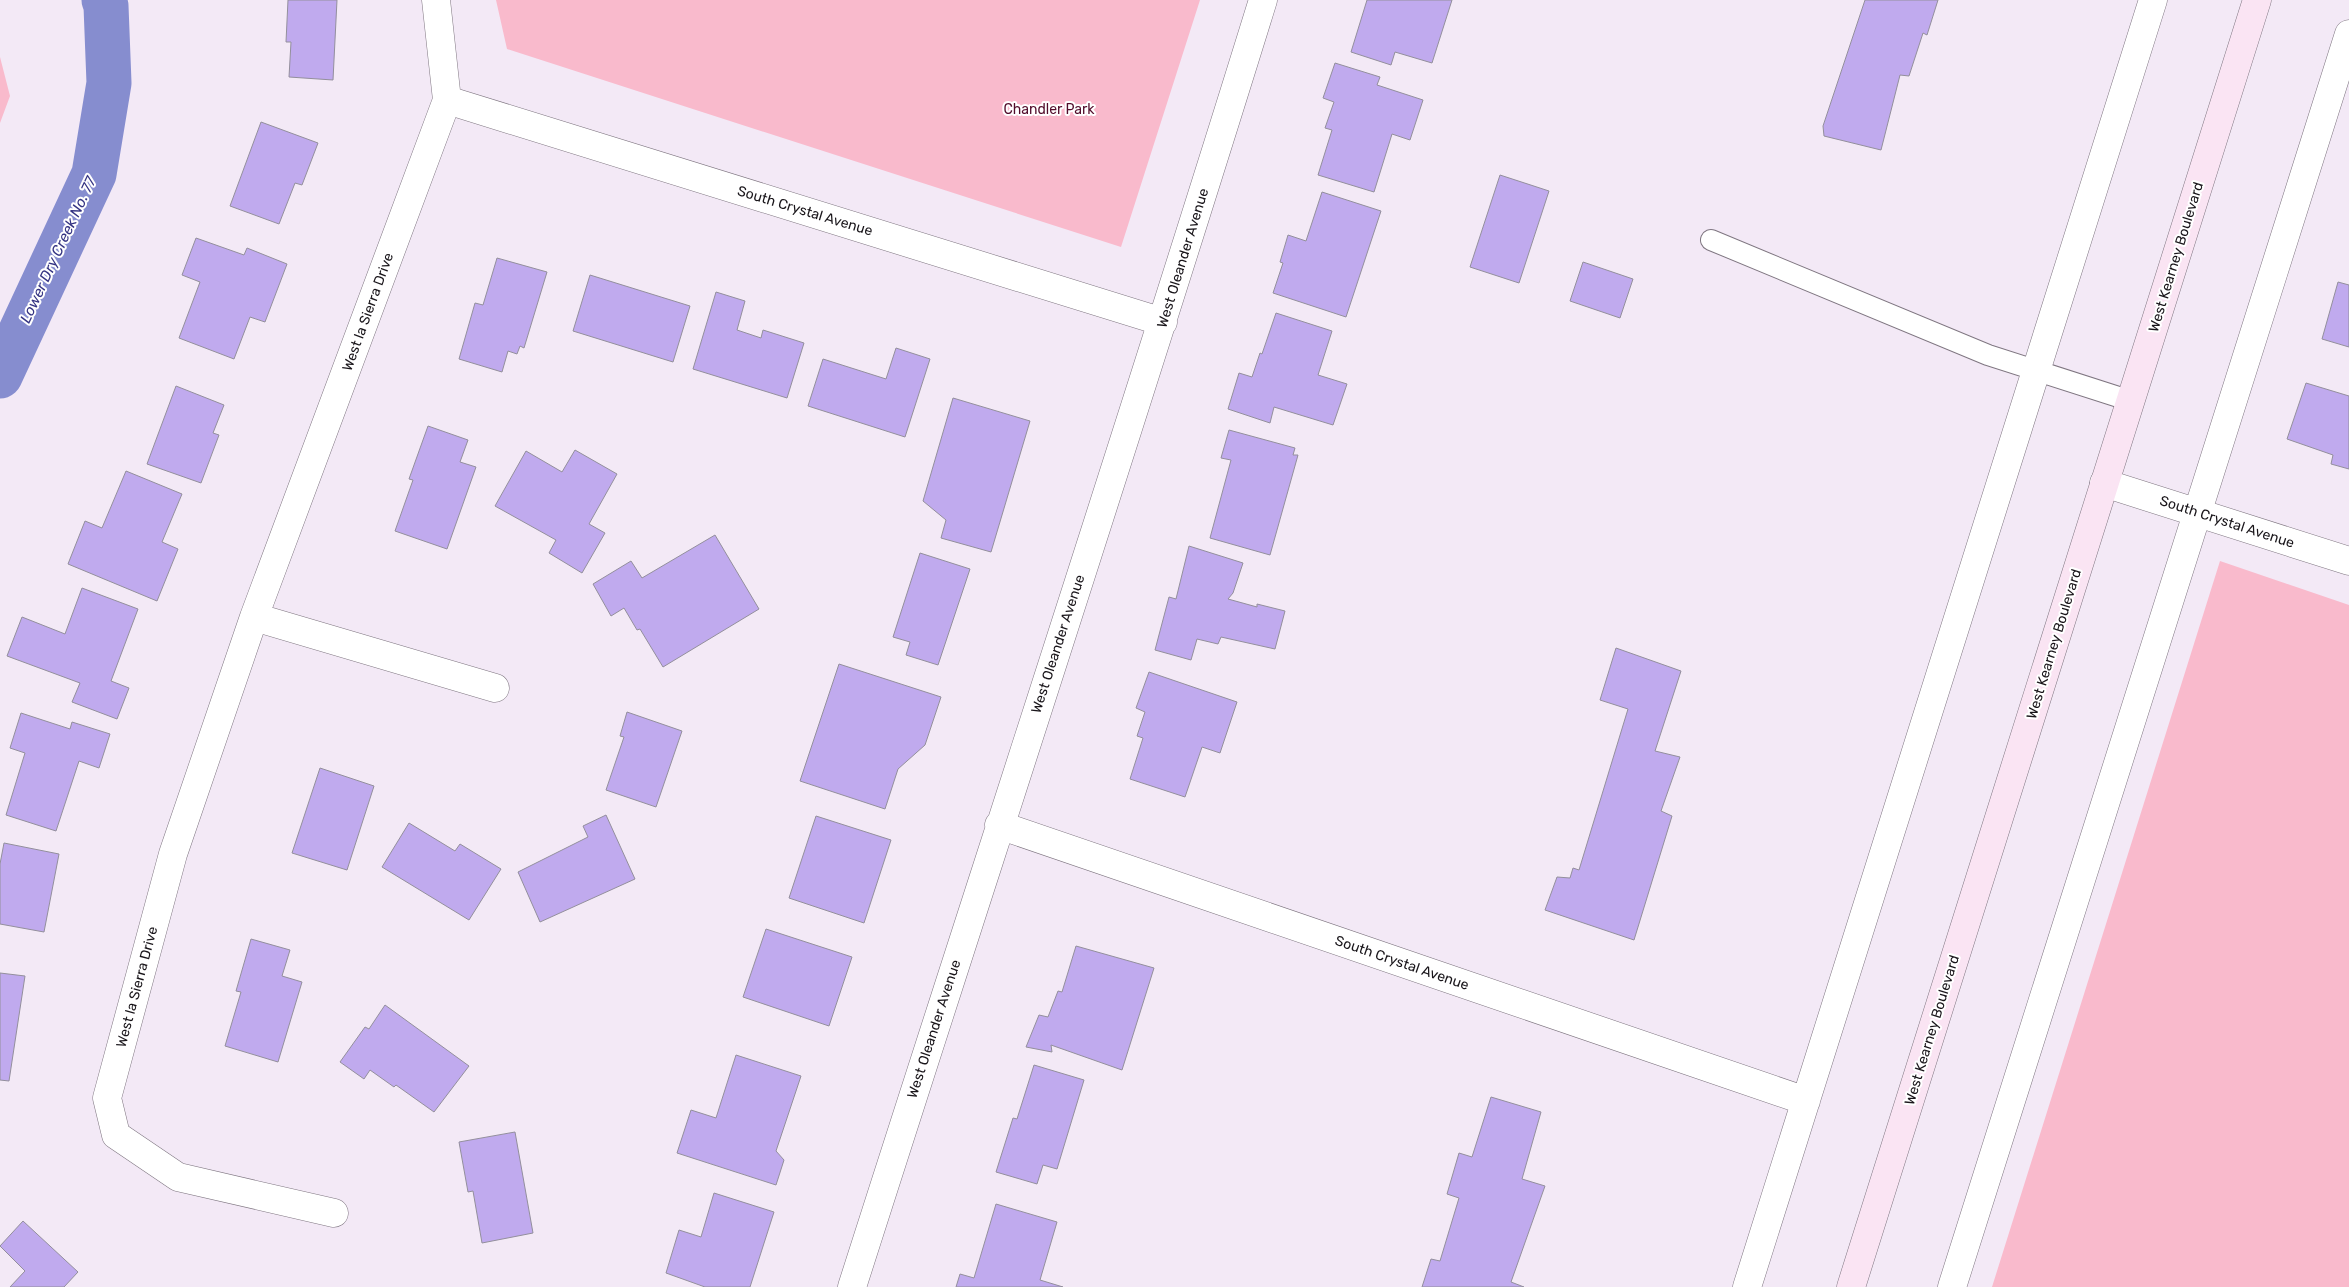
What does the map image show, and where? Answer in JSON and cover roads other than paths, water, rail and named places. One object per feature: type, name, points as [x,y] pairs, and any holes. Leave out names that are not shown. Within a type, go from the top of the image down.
[{"type":"main road","name":"West Kearney Boulevard","points":[[1851,1287],[2257,0]]},
{"type":"street","name":"West la Sierra Drive","points":[[334,1213],[178,1177],[116,1135],[107,1098],[173,854],[254,617],[447,100],[436,0]]},
{"type":"street","name":"West Oleander Avenue","points":[[852,1287],[999,825],[1163,322],[1263,0]]},
{"type":"street","points":[[1747,1287],[2153,0]]},
{"type":"street","points":[[1952,1287],[2349,34]]},
{"type":"street","name":"South Crystal Avenue","points":[[447,100],[1163,322]]},
{"type":"street","name":"South Crystal Avenue","points":[[2104,483],[2349,561]]},
{"type":"street","points":[[254,617],[495,688]]},
{"type":"street","name":"South Crystal Avenue","points":[[999,825],[1806,1101]]},
{"type":"lane","points":[[1711,240],[1979,352],[2036,372],[2131,401]]},
{"type":"waterway","name":"Lower Dry Creek No. 77","points":[[0,376],[94,174],[109,83],[106,6],[104,0]]},
{"type":"park label","name":"Chandler Park","points":[[1049,109]]}]
